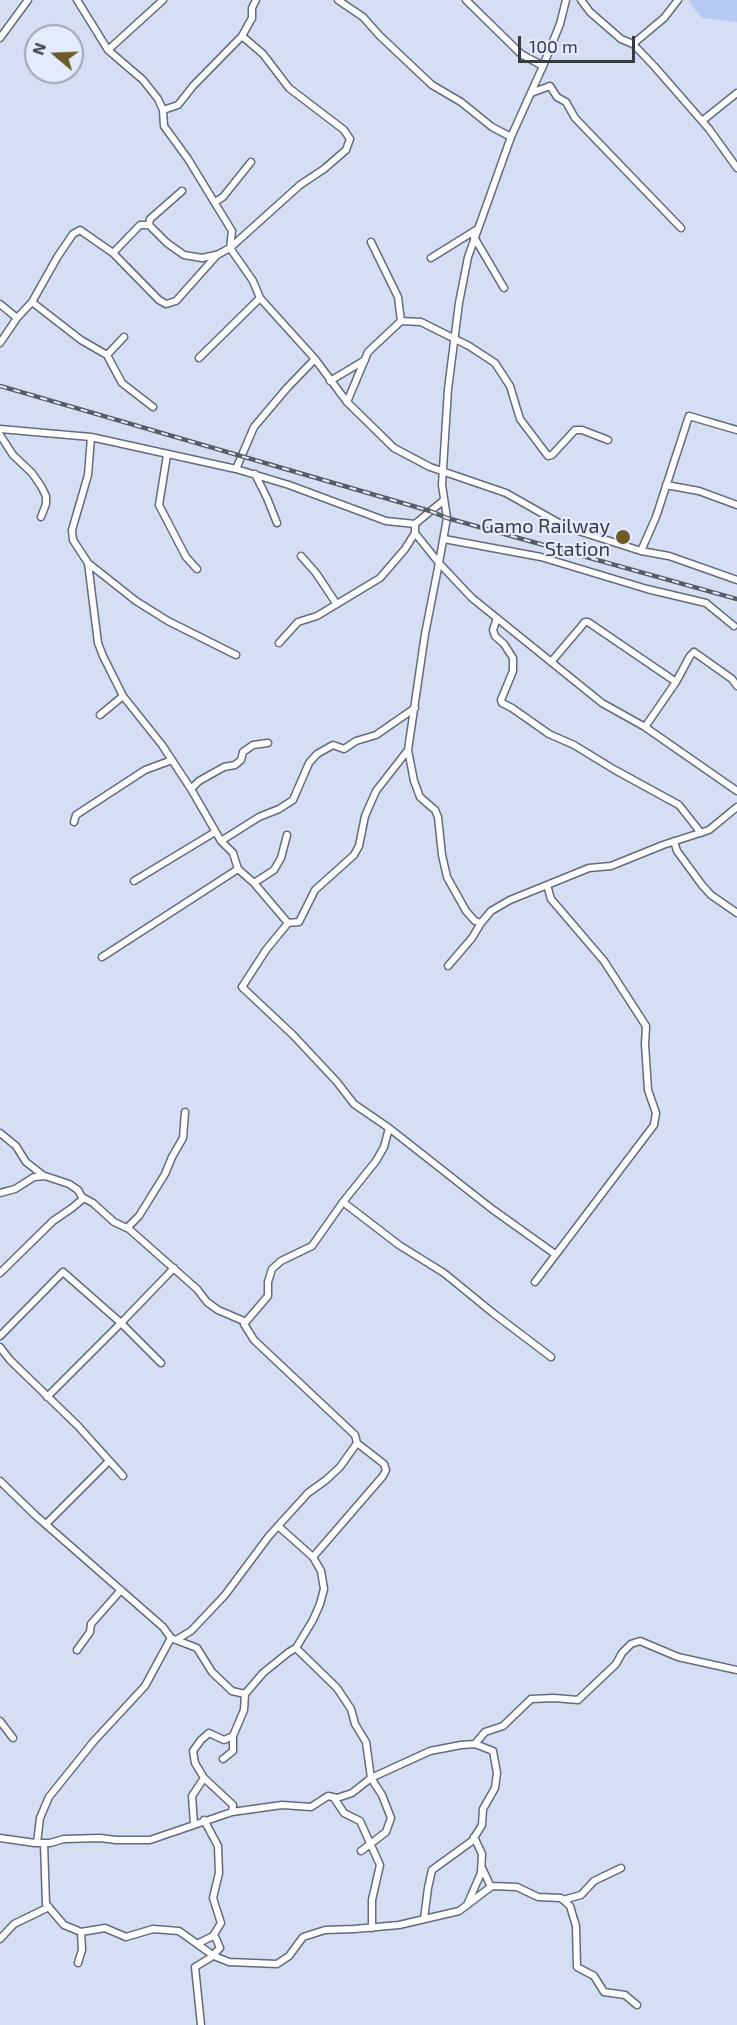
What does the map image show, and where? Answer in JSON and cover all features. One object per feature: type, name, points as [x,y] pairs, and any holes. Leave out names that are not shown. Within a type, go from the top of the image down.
[{"type":"street","points":[[0,38],[28,0]]},
{"type":"street","points":[[77,0],[108,50],[143,80],[158,99],[163,110],[164,126],[188,159],[232,231],[231,248],[253,281],[260,297],[315,359],[347,402],[394,448],[442,472],[506,493],[566,527],[641,551],[669,556],[737,579]]},
{"type":"street","points":[[108,50],[163,0]]},
{"type":"street","points":[[163,110],[178,105],[193,86],[243,36],[252,18],[252,8],[256,0]]},
{"type":"street","points":[[338,0],[363,17],[432,85],[460,102],[492,127],[511,137]]},
{"type":"street","points":[[466,0],[521,54],[543,66]]},
{"type":"street","points":[[481,923],[475,921],[466,911],[447,877],[438,817],[435,810],[420,796],[408,750],[425,634],[447,518],[442,472],[448,389],[463,282],[474,237],[511,137],[560,24],[566,0]]},
{"type":"street","points":[[581,0],[590,12],[621,39],[633,44],[702,121],[737,168]]},
{"type":"street","points":[[633,44],[664,18],[678,0]]},
{"type":"street","points":[[113,253],[140,225],[149,225],[167,243],[184,255],[202,258],[216,255],[231,248],[300,185],[346,150],[350,140],[344,130],[289,88],[263,54],[243,36]]},
{"type":"street","points":[[531,93],[550,86],[557,97],[566,102],[575,118],[681,228]]},
{"type":"street","points":[[702,121],[737,93]]},
{"type":"street","points":[[214,202],[223,197],[251,162]]},
{"type":"street","points":[[149,225],[150,219],[182,191]]},
{"type":"street","points":[[431,258],[477,229]]},
{"type":"street","points":[[0,343],[17,318],[32,302],[73,234],[80,230],[113,253],[159,300],[166,303],[176,301],[216,255]]},
{"type":"street","points":[[474,237],[504,288]]},
{"type":"street","points":[[371,242],[398,297],[401,321]]},
{"type":"street","points":[[199,358],[260,297]]},
{"type":"street","points":[[32,302],[81,340],[107,355],[122,382],[153,407]]},
{"type":"street","points":[[0,304],[17,318]]},
{"type":"street","points":[[347,402],[368,352],[401,321],[421,322],[469,346],[495,363],[510,386],[520,420],[548,456],[552,455],[575,430],[582,430],[608,440]]},
{"type":"street","points":[[107,355],[124,337]]},
{"type":"street","points":[[236,469],[254,428],[315,359]]},
{"type":"street","points":[[330,381],[365,360]]},
{"type":"street","points":[[641,551],[656,517],[689,416],[737,430]]},
{"type":"street","points":[[0,429],[91,437],[236,469],[386,522],[415,524],[444,500]]},
{"type":"street","points":[[0,435],[13,455],[32,473],[41,486],[46,496],[46,504],[41,517]]},
{"type":"street","points":[[91,437],[88,475],[72,530],[74,540],[88,563],[136,601],[168,621],[236,655]]},
{"type":"street","points":[[167,455],[159,505],[186,557],[197,569]]},
{"type":"street","points":[[255,474],[277,523]]},
{"type":"street","points":[[666,485],[699,491],[737,505]]},
{"type":"street","points":[[415,524],[416,533],[439,562],[462,588],[497,618],[602,703],[645,727],[737,791]]},
{"type":"street","points":[[279,644],[298,622],[317,616],[380,578],[416,533]]},
{"type":"street","points":[[444,539],[541,557],[647,589],[706,603],[734,626]]},
{"type":"street","points":[[301,556],[336,603]]},
{"type":"street","points":[[88,563],[98,643],[123,696],[172,760],[215,832],[233,853],[238,869],[254,883],[288,923]]},
{"type":"street","points":[[497,618],[493,630],[495,636],[504,644],[513,658],[513,671],[501,700],[502,703],[549,734],[574,745],[679,805],[701,833]]},
{"type":"street","points":[[551,662],[585,622],[588,622],[676,682]]},
{"type":"street","points":[[645,727],[694,652],[732,679],[737,686]]},
{"type":"street","points":[[100,715],[123,696]]},
{"type":"street","points":[[221,841],[259,817],[293,800],[309,763],[317,754],[333,746],[344,749],[356,741],[376,735],[415,708]]},
{"type":"street","points":[[191,789],[199,781],[224,767],[235,765],[241,760],[243,752],[253,745],[268,743]]},
{"type":"street","points":[[408,750],[376,791],[365,816],[359,846],[354,855],[315,890],[299,922],[288,923],[266,950],[242,987],[293,1035],[337,1082],[354,1104],[555,1254]]},
{"type":"street","points":[[74,822],[76,814],[144,770],[172,760]]},
{"type":"street","points":[[448,966],[491,911],[510,900],[589,868],[611,866],[709,830],[737,807]]},
{"type":"street","points":[[134,881],[215,832]]},
{"type":"street","points":[[254,883],[274,870],[281,858],[287,835]]},
{"type":"street","points":[[674,841],[677,851],[702,885],[711,895],[737,913]]},
{"type":"street","points":[[102,957],[238,869]]},
{"type":"street","points":[[535,1282],[654,1125],[656,1113],[648,1090],[646,1026],[604,961],[551,899],[547,885]]},
{"type":"street","points":[[127,1228],[139,1216],[165,1174],[183,1138],[185,1112]]},
{"type":"street","points":[[313,1557],[386,1470],[384,1464],[357,1443],[355,1435],[254,1340],[244,1324],[268,1296],[268,1282],[272,1269],[281,1261],[312,1246],[376,1161],[384,1147],[389,1128]]},
{"type":"street","points":[[0,1133],[16,1146],[26,1162],[45,1176]]},
{"type":"street","points":[[0,1193],[15,1189],[34,1177],[45,1176],[69,1184],[78,1190],[83,1198],[93,1203],[114,1222],[127,1228],[174,1268],[197,1288],[207,1302],[218,1310],[246,1322]]},
{"type":"street","points":[[0,1273],[53,1221],[83,1198]]},
{"type":"street","points":[[344,1202],[399,1245],[444,1273],[551,1357]]},
{"type":"street","points":[[47,1397],[174,1268]]},
{"type":"street","points":[[0,1336],[63,1272],[161,1362]]},
{"type":"street","points":[[0,1347],[15,1366],[78,1426],[123,1476]]},
{"type":"street","points":[[357,1443],[340,1467],[308,1493],[257,1550],[225,1595],[191,1631],[173,1639],[145,1686],[94,1741],[49,1797],[40,1818],[46,1904],[64,1925],[81,1932],[105,1928],[126,1937],[153,1929],[179,1931],[213,1955],[229,1962],[277,1964],[289,1956],[303,1937],[325,1930],[399,1925],[459,1911],[491,1887],[517,1887],[538,1897],[563,1900],[581,1895],[594,1881],[621,1868]]},
{"type":"street","points":[[46,1524],[109,1461]]},
{"type":"street","points":[[0,1481],[163,1627],[173,1639],[197,1648],[212,1671],[232,1690],[245,1694]]},
{"type":"street","points":[[223,1759],[233,1751],[232,1736],[244,1710],[245,1694],[263,1673],[296,1648],[313,1620],[324,1589],[321,1571],[313,1557],[278,1526]]},
{"type":"street","points":[[77,1650],[90,1632],[91,1624],[121,1590]]},
{"type":"street","points":[[475,1744],[485,1731],[503,1726],[531,1699],[578,1700],[616,1664],[631,1644],[640,1641],[678,1657],[737,1670]]},
{"type":"street","points":[[296,1648],[337,1688],[351,1709],[355,1724],[366,1742],[371,1778],[382,1795],[391,1818],[386,1832],[361,1851]]},
{"type":"street","points":[[0,1721],[13,1738]]},
{"type":"street","points":[[232,1736],[224,1740],[209,1733],[193,1751],[195,1763],[204,1778],[232,1805],[232,1812]]},
{"type":"street","points":[[0,1838],[41,1843],[64,1839],[100,1838],[150,1840],[232,1812],[282,1805],[310,1807],[328,1796],[334,1798],[352,1793],[371,1778],[430,1751],[475,1744],[493,1751],[497,1773],[495,1788],[483,1809],[482,1825],[474,1837],[432,1870],[424,1919]]},
{"type":"street","points":[[194,1824],[192,1796],[204,1778]]},
{"type":"street","points":[[334,1798],[344,1813],[360,1821],[380,1864],[372,1900],[372,1928]]},
{"type":"street","points":[[197,1944],[214,1934],[221,1923],[213,1898],[219,1874],[218,1846],[204,1820]]},
{"type":"street","points":[[466,1905],[482,1868],[482,1854],[474,1837]]},
{"type":"street","points":[[482,1868],[491,1887]]},
{"type":"street","points":[[563,1900],[570,1906],[576,1926],[577,1967],[594,1976],[604,1992],[625,1995],[637,2005]]},
{"type":"street","points":[[0,1939],[14,1924],[49,1907]]},
{"type":"street","points":[[78,1963],[82,1950],[81,1932]]},
{"type":"street","points":[[201,2025],[195,1967],[220,1948],[214,1934]]},
{"type":"shaded area","points":[[690,0],[737,0],[737,22],[702,18],[689,2]]},
{"type":"railway","points":[[0,386],[430,511],[447,518],[737,599]]},
{"type":"place","name":"Gamo Railway Station","points":[[623,537]]}]
